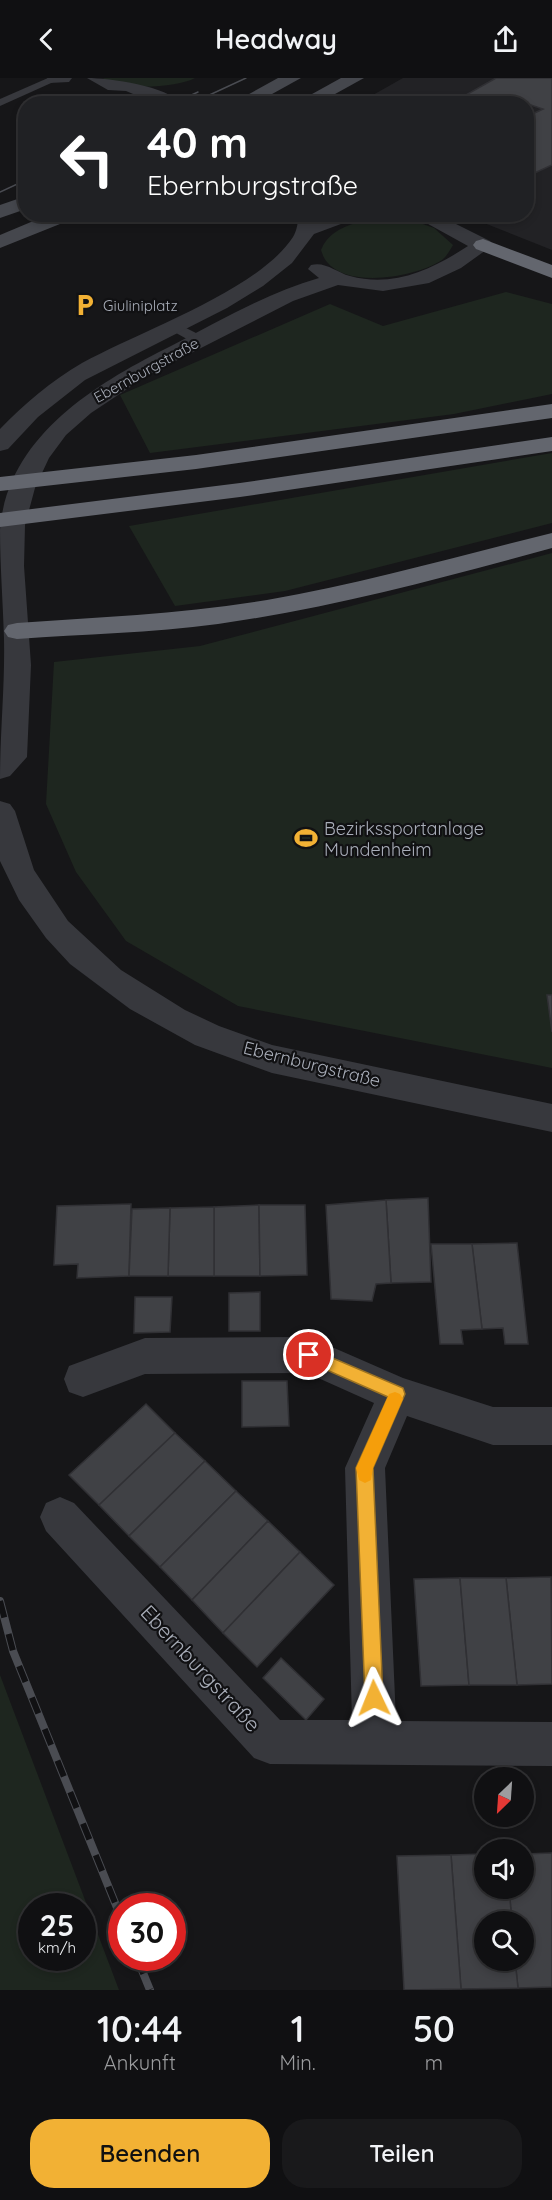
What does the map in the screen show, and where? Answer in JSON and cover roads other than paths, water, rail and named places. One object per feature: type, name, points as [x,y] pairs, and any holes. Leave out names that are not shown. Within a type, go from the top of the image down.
[{"type":"highway","points":[[483,245],[552,272]]},
{"type":"highway","points":[[0,484],[299,449],[552,411]]},
{"type":"highway","points":[[0,520],[90,510],[552,444]]},
{"type":"highway","points":[[9,629],[169,621],[319,598],[403,580],[552,540]]},
{"type":"main road","points":[[255,96],[292,78]]},
{"type":"main road","points":[[318,96],[355,78]]},
{"type":"main road","points":[[0,212],[18,204]]},
{"type":"main road","points":[[0,242],[49,222]]},
{"type":"street","points":[[96,78],[114,86],[129,86],[154,96]]},
{"type":"street","points":[[114,86],[116,92],[126,96]]},
{"type":"street","name":"Ebernburgstraße","points":[[0,444],[28,415],[80,375],[247,288],[296,251],[309,222]]},
{"type":"street","points":[[436,222],[483,245]]},
{"type":"street","name":"Ebernburgstraße","points":[[296,251],[321,271],[337,279],[386,286],[424,279],[483,245]]},
{"type":"street","name":"Ebernburgstraße","points":[[0,769],[13,757],[9,629],[12,526],[20,492],[39,453],[62,425],[93,398],[296,290],[337,279]]},
{"type":"street","name":"Ebernburgstraße","points":[[0,811],[12,855],[37,905],[84,956],[147,1003],[225,1042],[271,1058],[552,1118]]},
{"type":"street","points":[[83,1379],[145,1356],[309,1355],[397,1394],[493,1426],[552,1426]]},
{"type":"street","points":[[375,1744],[365,1468],[397,1394]]},
{"type":"street","name":"Ebernburgstraße","points":[[60,1517],[270,1742],[552,1744]]},
{"type":"lane","points":[[0,103],[59,79]]},
{"type":"lane","points":[[174,326],[200,340]]},
{"type":"tram line","points":[[207,96],[246,78]]},
{"type":"tram line","points":[[189,96],[198,92]]},
{"type":"tram line","points":[[0,192],[18,184]]},
{"type":"railway","points":[[0,1601],[13,1651],[111,1893]]},
{"type":"railway","points":[[142,1971],[150,1990]]},
{"type":"place","name":"Giuliniplatz","points":[[85,305]]},
{"type":"place","name":"Bezirkssportanlage Mundenheim","points":[[306,838]]}]
